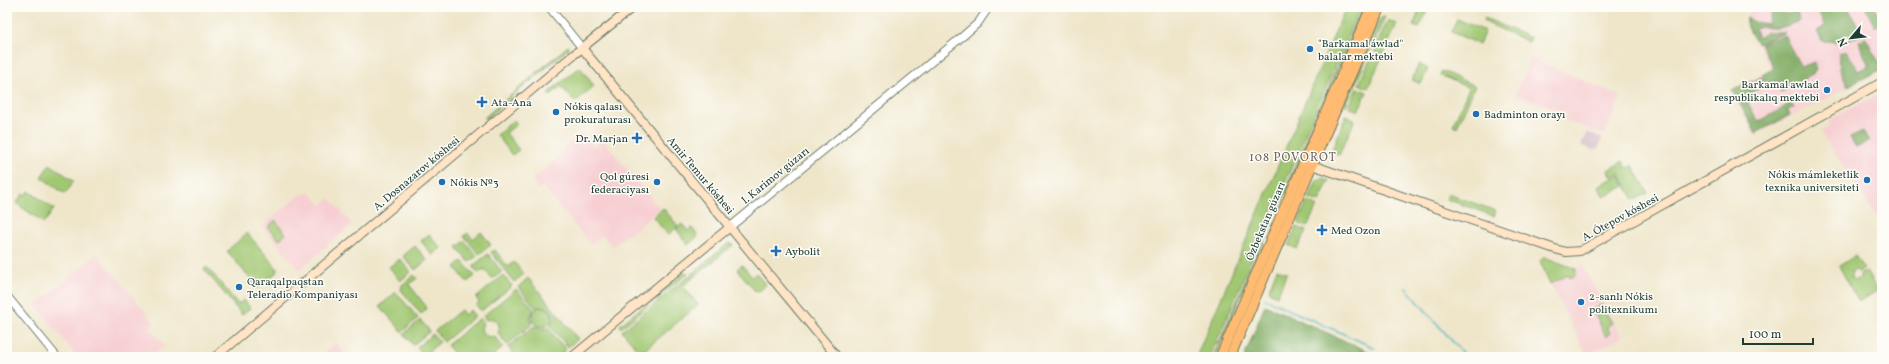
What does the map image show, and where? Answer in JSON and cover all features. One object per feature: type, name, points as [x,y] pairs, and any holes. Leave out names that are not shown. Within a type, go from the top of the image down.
[{"type":"main road","name":"A. Dosnazarov kóshesi","points":[[214,357],[582,48],[633,7]]},
{"type":"main road","name":"Ózbekstan gúzarı","points":[[1230,357],[1307,164],[1310,149],[1371,7]]},
{"type":"main road","name":"Ózbekstan gúzarı","points":[[1220,357],[1380,7]]},
{"type":"main road","name":"Amir Temur kóshesi","points":[[582,48],[837,357]]},
{"type":"main road","name":"A. Ótepov kóshesi","points":[[1307,164],[1555,249],[1566,252],[1580,251],[1882,82]]},
{"type":"main road","name":"I. Karimov gúzarı","points":[[572,357],[730,227]]},
{"type":"street","name":"Amir Temur kóshesi","points":[[549,7],[582,48]]},
{"type":"street","name":"I. Karimov gúzarı","points":[[730,227],[963,36],[978,23],[989,7]]},
{"type":"street","points":[[7,296],[57,357]]},
{"type":"shaded area","points":[[1749,7],[1882,7],[1882,70],[1755,135],[1730,90],[1772,69],[1746,24]]},
{"type":"shaded area","points":[[1530,58],[1621,97],[1605,135],[1564,120],[1566,112],[1515,95]]},
{"type":"shaded area","name":"Nókis mámleketlik texnika universiteti","points":[[1882,92],[1882,225],[1820,131],[1830,126],[1828,121]]},
{"type":"shaded area","points":[[582,132],[594,147],[603,140],[660,209],[612,247],[603,235],[591,245],[542,186],[538,189],[532,180],[557,159],[556,157],[563,151],[562,149]]},
{"type":"shaded area","points":[[1587,132],[1602,138],[1598,149],[1596,148],[1595,151],[1581,145]]},
{"type":"shaded area","points":[[310,192],[321,205],[330,198],[352,224],[299,270],[262,226],[298,196]]},
{"type":"shaded area","points":[[97,254],[155,323],[149,328],[165,346],[151,357],[77,357],[36,305]]},
{"type":"shaded area","name":"2-sanlı Nókis politexnikumı","points":[[1544,257],[1576,269],[1582,265],[1622,337],[1587,355],[1542,267],[1540,261]]},
{"type":"shaded area","points":[[336,343],[347,357],[318,357],[320,356]]},
{"type":"green space","points":[[1346,7],[1360,7],[1210,357],[1196,357]]},
{"type":"green space","points":[[1362,7],[1365,7],[1278,212],[1276,211]]},
{"type":"green space","points":[[1421,7],[1429,7],[1419,28],[1413,26]]},
{"type":"green space","points":[[1815,7],[1848,7],[1862,34],[1846,42],[1822,41],[1817,31],[1825,26]]},
{"type":"green space","points":[[1865,7],[1875,7],[1882,23],[1875,27]]},
{"type":"green space","points":[[1772,11],[1789,14],[1796,11],[1800,20],[1781,28],[1760,26],[1755,29],[1758,38],[1767,32],[1785,32],[1757,44],[1746,24],[1747,18],[1755,22],[1768,24]]},
{"type":"green space","points":[[1385,17],[1346,106],[1344,104],[1380,19]]},
{"type":"green space","points":[[1485,18],[1531,38],[1529,42],[1487,23],[1484,20]]},
{"type":"green space","points":[[1457,19],[1485,31],[1479,44],[1451,32]]},
{"type":"green space","points":[[1388,20],[1397,24],[1383,55],[1374,51]]},
{"type":"green space","points":[[1784,35],[1801,67],[1814,62],[1816,70],[1814,73],[1781,92],[1776,81],[1767,85],[1762,75],[1774,68],[1760,44]]},
{"type":"green space","points":[[1866,38],[1878,61],[1880,63],[1882,62],[1882,69],[1848,86],[1840,69],[1839,53],[1847,51],[1858,71],[1869,66],[1858,41]]},
{"type":"green space","points":[[568,46],[569,48],[486,119],[484,118]]},
{"type":"green space","points":[[1372,55],[1381,59],[1368,88],[1359,84]]},
{"type":"green space","points":[[1419,64],[1428,69],[1421,84],[1412,80]]},
{"type":"green space","points":[[580,67],[594,86],[575,102],[561,86],[550,96],[548,93]]},
{"type":"green space","points":[[1442,71],[1475,86],[1457,127],[1453,125],[1469,88],[1440,75]]},
{"type":"green space","points":[[1761,77],[1765,85],[1745,97],[1758,122],[1791,102],[1794,107],[1788,110],[1790,115],[1756,133],[1732,90]]},
{"type":"green space","points":[[1357,88],[1367,92],[1358,111],[1349,107]]},
{"type":"green space","points":[[1346,116],[1355,120],[1339,155],[1331,152]]},
{"type":"green space","points":[[514,120],[517,124],[506,133],[519,150],[512,155],[497,135]]},
{"type":"green space","points":[[1863,131],[1869,141],[1856,148],[1850,137]]},
{"type":"green space","points":[[1623,161],[1627,168],[1633,166],[1648,193],[1634,200],[1619,173],[1612,177],[1608,170]]},
{"type":"green space","points":[[50,164],[74,181],[65,194],[41,177]]},
{"type":"green space","points":[[1619,175],[1625,186],[1604,197],[1598,186]]},
{"type":"green space","points":[[1322,178],[1329,181],[1319,202],[1309,198],[1317,180]]},
{"type":"green space","points":[[29,191],[54,209],[44,223],[16,203],[23,194],[25,195]]},
{"type":"green space","points":[[1448,194],[1496,211],[1494,216],[1446,199]]},
{"type":"green space","points":[[1307,201],[1317,206],[1307,227],[1298,223]]},
{"type":"green space","points":[[663,208],[678,226],[668,235],[653,217]]},
{"type":"green space","points":[[275,220],[286,234],[279,240],[268,227]]},
{"type":"green space","points":[[1271,221],[1273,221],[1215,357],[1213,357]]},
{"type":"green space","points":[[682,224],[688,231],[692,228],[698,236],[688,245],[676,229]]},
{"type":"green space","points":[[1296,227],[1306,231],[1297,249],[1288,245]]},
{"type":"green space","points":[[481,232],[491,245],[479,254],[464,236],[468,233],[473,239]]},
{"type":"green space","points":[[247,233],[277,268],[277,272],[258,288],[227,251]]},
{"type":"green space","points":[[429,234],[441,248],[432,255],[421,241]]},
{"type":"green space","points":[[465,241],[477,256],[469,262],[457,247]]},
{"type":"green space","points":[[729,243],[733,245],[683,286],[698,305],[641,353],[622,331]]},
{"type":"green space","points":[[415,246],[427,260],[415,270],[403,256]]},
{"type":"green space","points":[[495,250],[508,267],[514,262],[524,274],[514,282],[491,252]]},
{"type":"green space","points":[[488,254],[502,272],[492,279],[484,269],[478,273],[473,266]]},
{"type":"green space","points":[[1855,256],[1864,269],[1859,272],[1855,270],[1852,271],[1851,278],[1854,281],[1860,279],[1860,274],[1866,271],[1877,291],[1860,301],[1858,301],[1839,266]]},
{"type":"green space","points":[[1544,257],[1576,269],[1576,275],[1570,278],[1568,275],[1550,284],[1540,261]]},
{"type":"green space","points":[[398,260],[401,260],[411,272],[400,281],[389,267]]},
{"type":"green space","points":[[462,261],[475,276],[467,282],[455,267]]},
{"type":"green space","points":[[742,265],[752,277],[756,273],[766,285],[761,290],[755,291],[737,269]]},
{"type":"green space","points":[[207,267],[238,304],[244,300],[250,308],[242,315],[204,269]]},
{"type":"green space","points":[[1277,269],[1287,273],[1277,296],[1271,293],[1269,289]]},
{"type":"green space","points":[[684,272],[688,273],[621,328],[620,325]]},
{"type":"green space","points":[[414,275],[417,278],[410,284],[411,287],[425,305],[426,310],[421,314],[401,290],[402,285]]},
{"type":"green space","points":[[503,275],[512,286],[481,311],[476,305],[479,302],[476,298]]},
{"type":"green space","points":[[528,278],[578,339],[568,347],[550,326],[554,318],[551,311],[545,306],[536,308],[518,287]]},
{"type":"green space","points":[[516,289],[534,309],[530,317],[532,324],[507,345],[498,333],[499,325],[497,322],[493,319],[486,320],[483,316]]},
{"type":"green space","points":[[396,292],[418,318],[402,332],[380,306]]},
{"type":"green space","points":[[1265,305],[1372,353],[1370,357],[1244,357]]},
{"type":"green space","points":[[1601,305],[1612,323],[1607,326],[1610,333],[1606,337],[1593,310]]},
{"type":"green space","points":[[542,307],[549,310],[552,317],[549,324],[542,327],[535,324],[532,317],[535,310]]},
{"type":"green space","points":[[461,310],[465,315],[470,310],[475,316],[444,342],[435,331]]},
{"type":"green space","points":[[480,318],[483,322],[481,329],[483,333],[486,336],[494,336],[503,347],[492,357],[457,357],[447,345]]},
{"type":"green space","points":[[420,320],[430,331],[413,345],[404,334]]},
{"type":"green space","points":[[534,326],[542,329],[548,328],[566,350],[557,357],[516,357],[508,347]]},
{"type":"green space","points":[[433,334],[440,342],[420,357],[423,354],[417,347]]},
{"type":"waterway","points":[[1406,288],[1466,357]]},
{"type":"waterway","points":[[1265,299],[1375,348]]},
{"type":"place","name":"\"Barkamal áwlad\" balalar mektebi","points":[[1310,49]]},
{"type":"place","name":"Barkamal awlad respublikalıq mektebi","points":[[1827,90]]},
{"type":"place","name":"Ata-Ana","points":[[482,102]]},
{"type":"place","name":"Nókis qalası prokuraturası","points":[[556,112]]},
{"type":"place","name":"Badminton orayı","points":[[1476,114]]},
{"type":"place","name":"Dr. Marjan","points":[[637,138]]},
{"type":"place","name":"Nókis mámleketlik texnika universiteti","points":[[1867,180]]},
{"type":"place","name":"Nókis №3","points":[[442,182]]},
{"type":"place","name":"Qol gúresi federaciyası","points":[[657,182]]},
{"type":"place","name":"Med Ozon","points":[[1322,230]]},
{"type":"place","name":"Aybolit","points":[[776,251]]},
{"type":"place","name":"Qaraqalpaqstan Teleradio Kompaniyası","points":[[239,287]]},
{"type":"place","name":"2-sanlı Nókis politexnikumı","points":[[1581,302]]},
{"type":"district","name":"108 POVOROT","points":[[1293,157]]}]
